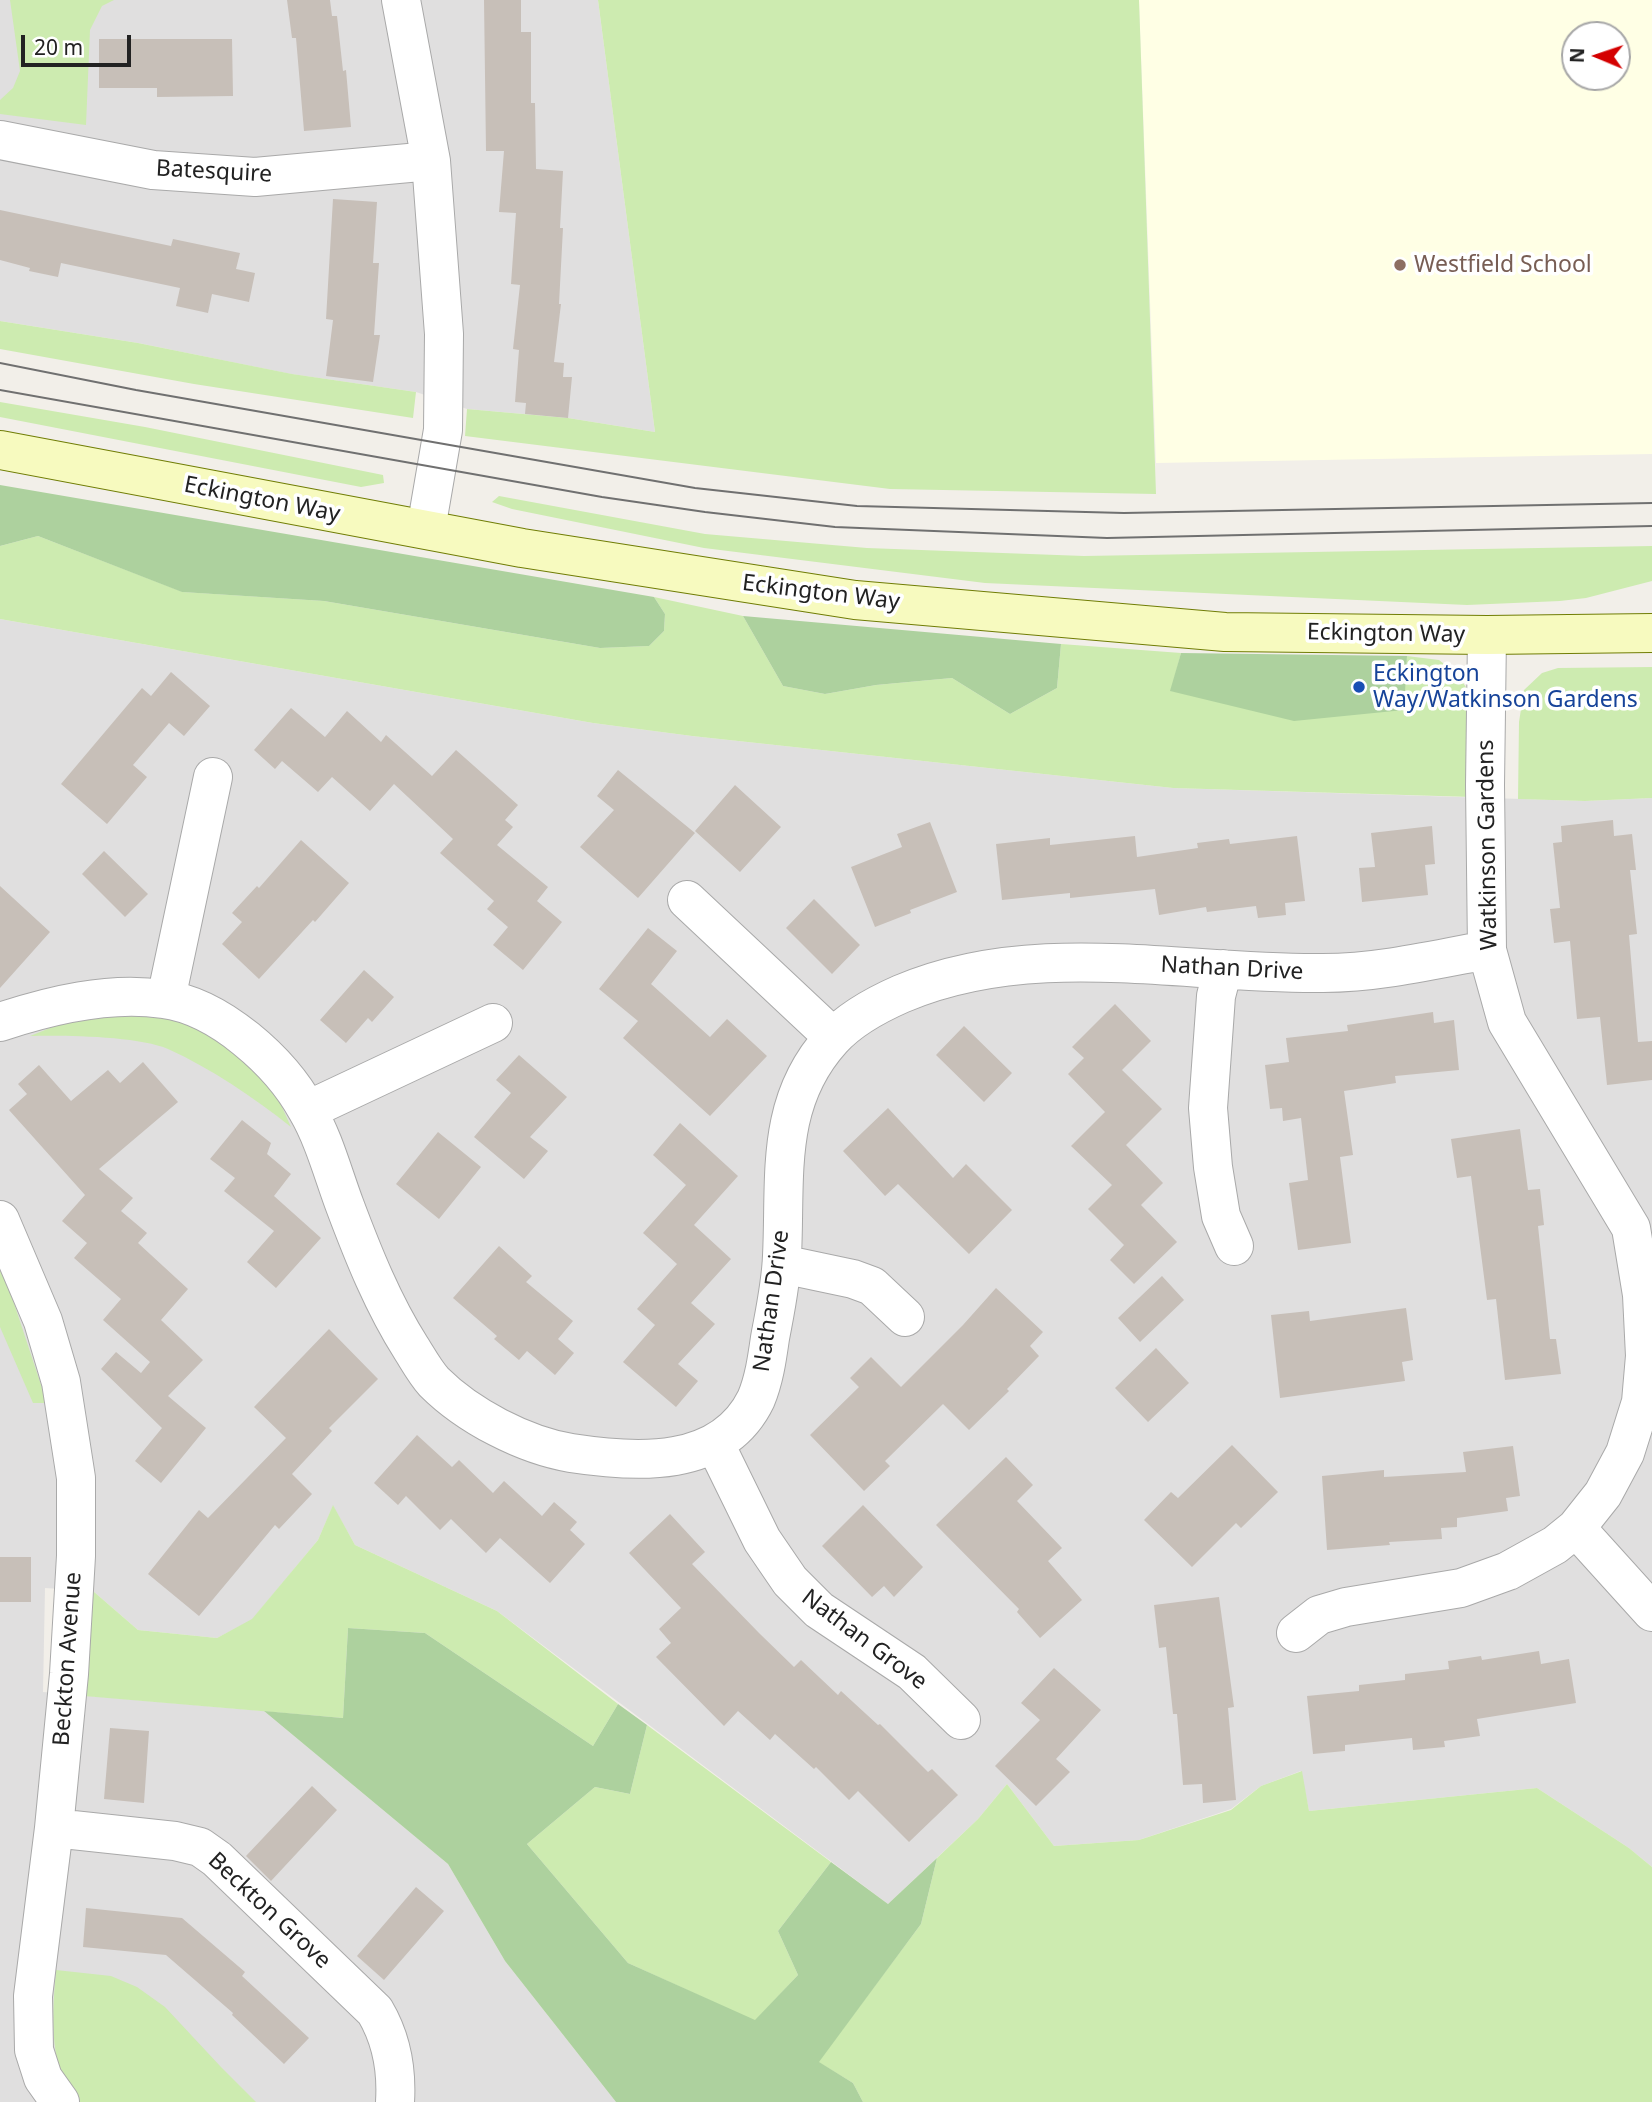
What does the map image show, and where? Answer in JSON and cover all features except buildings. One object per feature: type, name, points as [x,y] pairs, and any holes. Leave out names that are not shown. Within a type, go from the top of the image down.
[{"type":"main road","name":"Eckington Way","points":[[0,450],[592,560],[855,600],[1226,632],[1487,635],[1652,633]]},
{"type":"street","points":[[401,0],[431,161],[444,334],[443,430],[426,529]]},
{"type":"street","name":"Batesquire","points":[[0,140],[153,170],[255,177],[431,161]]},
{"type":"street","name":"Watkinson Gardens","points":[[1296,1633],[1319,1615],[1346,1607],[1461,1588],[1508,1571],[1555,1545],[1576,1528],[1603,1494],[1625,1452],[1641,1402],[1646,1356],[1642,1295],[1642,1226],[1507,1021],[1487,950],[1487,635]]},
{"type":"street","points":[[166,999],[213,777]]},
{"type":"street","points":[[687,900],[833,1037]]},
{"type":"street","name":"Nathan Drive","points":[[0,1022],[64,1004],[110,998],[166,999],[214,1016],[248,1040],[281,1071],[308,1111],[376,1282],[402,1334],[435,1382],[471,1411],[514,1436],[562,1451],[616,1459],[655,1458],[688,1455],[715,1444],[738,1425],[755,1400],[766,1366],[782,1264],[788,1125],[795,1096],[811,1067],[833,1037],[875,1006],[925,984],[982,971],[1052,963],[1138,964],[1325,974],[1487,950]]},
{"type":"street","points":[[1223,969],[1216,996],[1208,1108],[1221,1216],[1234,1245]]},
{"type":"street","points":[[308,1111],[493,1023]]},
{"type":"street","name":"Beckton Avenue","points":[[0,1220],[43,1321],[61,1381],[76,1478],[76,1556],[69,1674],[54,1828],[33,1996],[34,2050],[43,2078],[60,2102]]},
{"type":"street","points":[[782,1264],[853,1279],[872,1286],[905,1317]]},
{"type":"street","name":"Nathan Grove","points":[[715,1444],[762,1540],[790,1581],[819,1610],[912,1672],[961,1720]]},
{"type":"street","points":[[1576,1528],[1652,1612]]},
{"type":"street","name":"Beckton Grove","points":[[54,1828],[176,1841],[200,1847],[217,1859],[375,2011],[385,2029],[392,2057],[396,2102]]},
{"type":"shaded area","points":[[0,0],[598,0],[655,432],[568,418],[467,409],[416,392],[291,374],[138,343],[0,321]]},
{"type":"shaded area","name":"Westfield School","points":[[1139,0],[1652,0],[1652,454],[1156,463]]},
{"type":"shaded area","points":[[0,619],[593,723],[692,736],[1173,788],[1585,801],[1652,798],[1652,1867],[1629,1848],[1537,1788],[1309,1811],[1301,1771],[1261,1786],[1231,1809],[1139,1840],[1054,1846],[1007,1784],[978,1819],[888,1904],[497,1611],[355,1545],[333,1506],[318,1540],[252,1620],[217,1638],[138,1630],[93,1591],[45,1588],[43,1692],[264,1711],[448,1864],[505,1961],[616,2102],[0,2102]]},
{"type":"green space","points":[[10,0],[114,0],[102,6],[90,30],[86,125],[0,114],[0,100],[13,88],[20,71]]},
{"type":"green space","points":[[598,0],[1139,0],[1156,494],[890,489],[465,436],[467,409],[568,418],[655,432]]},
{"type":"green space","points":[[0,321],[138,343],[292,374],[416,392],[413,418],[194,384],[0,349]]},
{"type":"green space","points":[[0,402],[145,427],[383,475],[384,483],[361,487],[0,417]]},
{"type":"green space","points":[[0,485],[654,597],[665,614],[664,631],[649,646],[600,648],[324,601],[182,592],[38,536],[0,546]]},
{"type":"green space","points":[[499,496],[705,534],[867,548],[1084,556],[1652,546],[1652,581],[1586,598],[1467,605],[985,583],[704,548],[512,509],[492,502]]},
{"type":"green space","points":[[38,536],[183,592],[324,601],[600,648],[649,646],[664,631],[665,614],[654,597],[743,616],[783,686],[825,694],[876,685],[952,678],[1010,714],[1057,688],[1061,644],[1181,653],[1171,691],[1403,710],[1407,656],[1439,660],[1457,674],[1472,696],[1472,797],[1173,788],[692,736],[593,723],[0,619],[0,546]]},
{"type":"green space","points":[[743,616],[1061,644],[1057,688],[1010,714],[952,678],[876,685],[825,694],[783,686]]},
{"type":"green space","points":[[1181,653],[1407,656],[1404,710],[1294,721],[1170,691]]},
{"type":"green space","points":[[1652,667],[1652,798],[1585,801],[1518,799],[1519,722],[1524,690],[1542,673],[1558,668]]},
{"type":"green space","points":[[124,1015],[180,1020],[230,1043],[273,1087],[291,1127],[232,1084],[168,1049],[120,1039],[30,1036],[70,1020]]},
{"type":"green space","points":[[0,1270],[11,1294],[47,1403],[33,1403],[0,1327]]},
{"type":"green space","points":[[333,1505],[355,1545],[497,1611],[618,1704],[593,1746],[425,1633],[348,1628],[343,1718],[84,1696],[93,1591],[138,1630],[217,1638],[252,1619],[318,1540]]},
{"type":"green space","points":[[348,1628],[425,1633],[593,1746],[618,1704],[647,1725],[630,1794],[595,1787],[527,1844],[628,1963],[755,2020],[798,1975],[778,1931],[831,1862],[888,1904],[937,1858],[921,1924],[819,2062],[853,2083],[863,2102],[616,2102],[505,1961],[448,1864],[264,1711],[343,1718]]},
{"type":"green space","points":[[647,1725],[831,1862],[778,1931],[798,1975],[755,2021],[628,1963],[527,1844],[595,1787],[630,1794]]},
{"type":"green space","points":[[1302,1771],[1309,1811],[1537,1788],[1629,1848],[1652,1867],[1652,2102],[863,2102],[853,2083],[818,2062],[921,1924],[937,1858],[978,1819],[1007,1784],[1054,1846],[1139,1840],[1231,1810],[1261,1786]]},
{"type":"green space","points":[[56,1970],[111,1976],[137,1987],[165,2007],[256,2102],[80,2102],[66,2085],[57,2058],[54,2028]]},
{"type":"tram line","points":[[0,363],[136,390],[695,488],[857,506],[1124,513],[1652,503]]},
{"type":"tram line","points":[[0,390],[602,497],[835,527],[1107,538],[1652,526]]},
{"type":"place","name":"Westfield School","points":[[1400,265]]},
{"type":"place","name":"Eckington Way/Watkinson Gardens","points":[[1359,687]]}]
